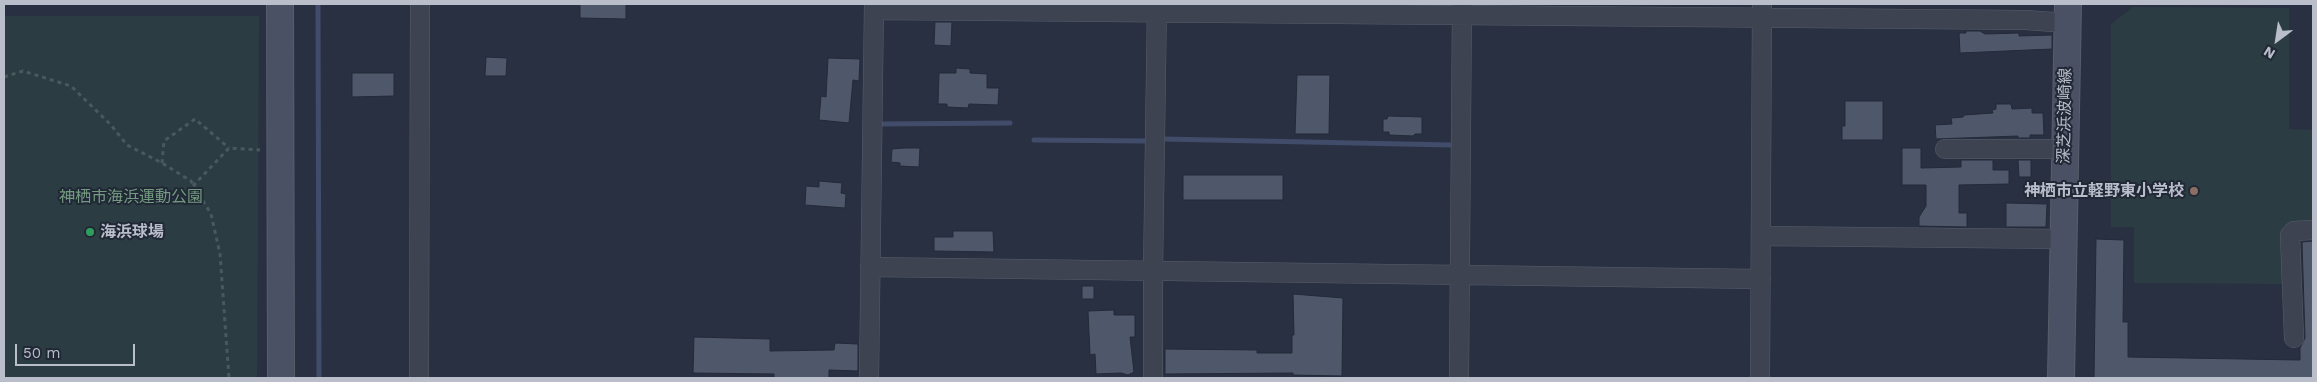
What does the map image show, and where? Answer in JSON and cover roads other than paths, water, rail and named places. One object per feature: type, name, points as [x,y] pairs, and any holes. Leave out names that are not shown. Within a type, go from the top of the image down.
[{"type":"street","points":[[280,4],[281,378]]},
{"type":"street","points":[[419,378],[420,4]]},
{"type":"street","points":[[869,378],[874,7],[1762,12],[2026,20],[2067,14]]},
{"type":"street","points":[[1154,378],[1152,270],[1157,8]]},
{"type":"street","points":[[1460,378],[1462,9]]},
{"type":"street","points":[[1760,378],[1762,12]]},
{"type":"street","name":"深芝浜波崎線","points":[[2061,378],[2067,14]]},
{"type":"street","points":[[1945,149],[2064,149]]},
{"type":"street","points":[[2294,338],[2290,235],[2294,231],[2313,230]]},
{"type":"street","points":[[1761,236],[2062,239]]},
{"type":"street","points":[[870,267],[1761,279]]},
{"type":"waterway","points":[[318,4],[319,378]]},
{"type":"waterway","points":[[879,124],[1010,123]]},
{"type":"waterway","points":[[1163,139],[1451,145]]},
{"type":"waterway","points":[[1034,140],[1146,141]]},
{"type":"place","name":"神栖市立軽野東小学校","points":[[2194,191]]},
{"type":"place","name":"海浜球場","points":[[90,232]]},
{"type":"park label","name":"神栖市海浜運動公園","points":[[131,197]]}]
